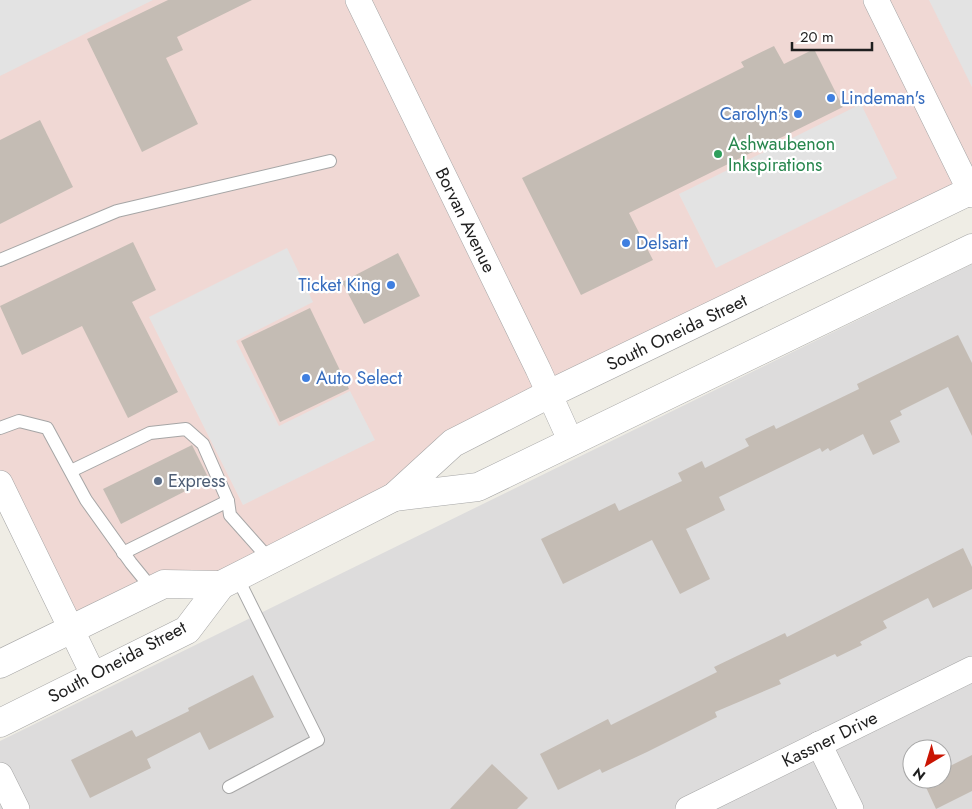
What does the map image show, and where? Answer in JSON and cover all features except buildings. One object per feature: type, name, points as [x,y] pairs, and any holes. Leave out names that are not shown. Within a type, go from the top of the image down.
[{"type":"street","name":"Borvan Avenue","points":[[358,0],[571,442]]},
{"type":"street","points":[[876,0],[971,192]]},
{"type":"street","name":"South Oneida Street","points":[[0,723],[187,630],[229,581],[394,497],[453,443],[549,394],[971,192]]},
{"type":"street","name":"South Oneida Street","points":[[394,497],[478,487],[972,248]]},
{"type":"street","points":[[0,483],[94,676]]},
{"type":"street","name":"South Oneida Street","points":[[0,664],[164,584],[229,581]]},
{"type":"street","name":"Kassner Drive","points":[[688,809],[972,669]]},
{"type":"street","points":[[819,744],[851,809]]},
{"type":"street","points":[[0,775],[16,809]]},
{"type":"lane","points":[[0,260],[118,210],[330,161]]},
{"type":"lane","points":[[0,428],[19,421],[47,428],[86,500],[123,553],[153,590]]},
{"type":"lane","points":[[70,471],[150,433],[186,429],[203,444],[228,501],[230,514],[270,560]]},
{"type":"lane","points":[[123,553],[228,501]]},
{"type":"lane","points":[[229,581],[318,740],[229,787]]},
{"type":"shaded area","points":[[0,0],[972,0],[972,190],[549,394],[394,497],[221,585],[164,584],[71,630],[0,483]]},
{"type":"shaded area","points":[[0,0],[153,0],[0,76]]},
{"type":"shaded area","points":[[929,0],[972,0],[972,87]]},
{"type":"shaded area","points":[[861,104],[897,178],[716,268],[679,194]]},
{"type":"shaded area","points":[[287,248],[313,302],[236,341],[279,426],[350,391],[375,440],[243,505],[149,317]]},
{"type":"shaded area","points":[[972,264],[972,809],[0,809],[0,741]]},
{"type":"place","name":"Lindeman's","points":[[831,98]]},
{"type":"place","name":"Carolyn's","points":[[798,114]]},
{"type":"place","name":"Ashwaubenon Inkspirations","points":[[718,154]]},
{"type":"place","name":"Delsart","points":[[626,243]]},
{"type":"place","name":"Ticket King","points":[[391,285]]},
{"type":"place","name":"Auto Select","points":[[306,378]]},
{"type":"place","name":"Express","points":[[158,481]]}]
